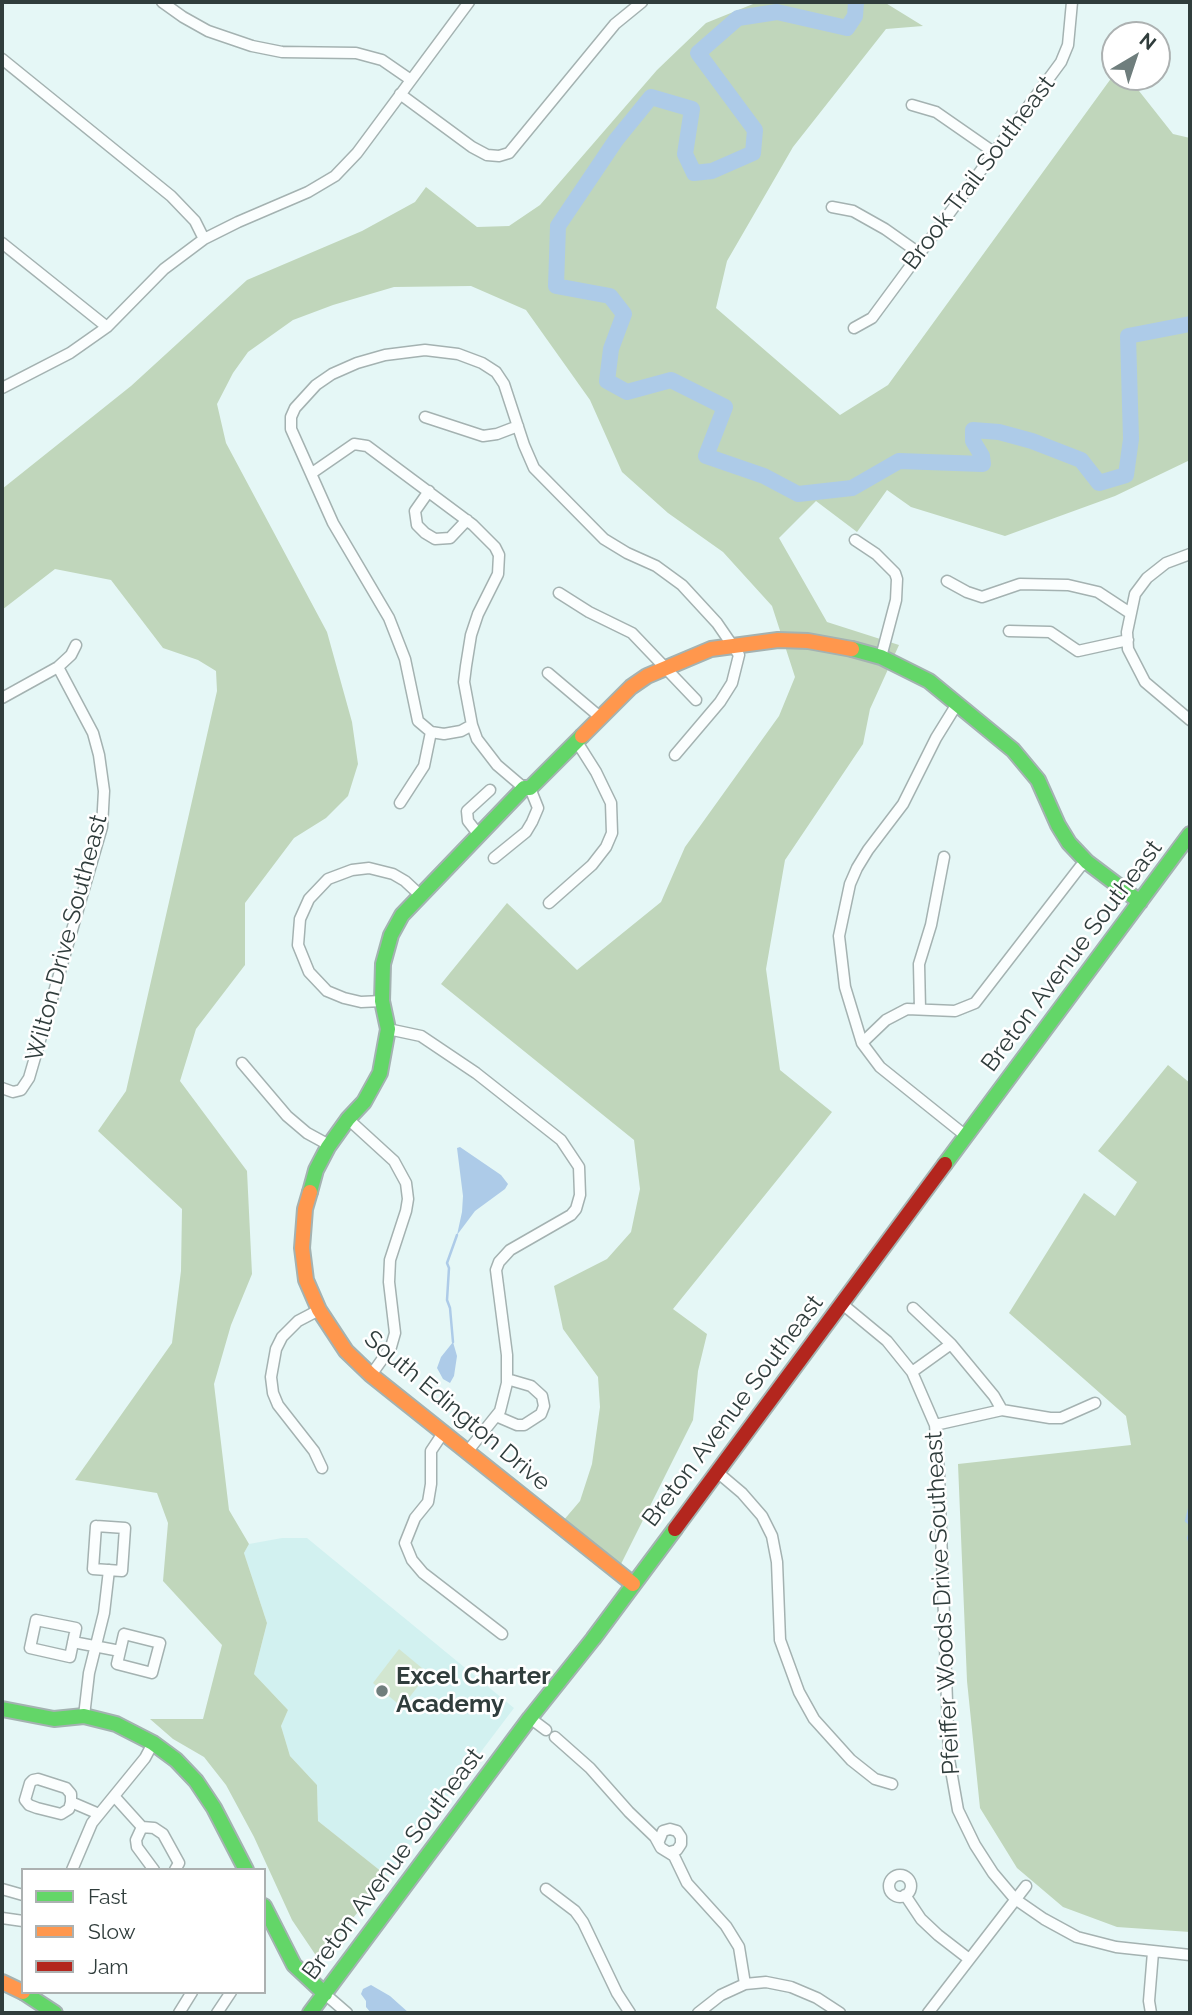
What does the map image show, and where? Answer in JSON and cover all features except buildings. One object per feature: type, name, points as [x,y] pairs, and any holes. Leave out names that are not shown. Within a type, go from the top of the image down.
[{"type":"street","points":[[162,2],[208,31],[252,46],[282,52],[356,53],[382,60],[411,80]]},
{"type":"street","points":[[2,388],[70,353],[107,327],[164,269],[204,239],[308,192],[335,176],[357,153],[469,2]]},
{"type":"street","points":[[400,94],[472,147],[487,155],[509,153],[615,24],[642,2]]},
{"type":"street","name":"Brook Trail Southeast","points":[[854,328],[872,318],[1061,62],[1068,45],[1072,2]]},
{"type":"street","points":[[2,59],[171,196],[195,221],[204,239]]},
{"type":"street","points":[[912,105],[936,112],[995,153]]},
{"type":"street","points":[[832,207],[853,211],[919,253]]},
{"type":"street","points":[[2,243],[107,327]]},
{"type":"street","points":[[472,725],[452,732],[431,732],[418,720],[405,659],[389,618],[333,523],[292,429],[290,416],[316,385],[332,374],[357,363],[386,355],[425,350],[458,354],[482,363],[496,372],[504,384],[534,468],[614,547],[656,566],[682,586],[717,623],[739,655],[732,683],[720,702],[675,755]]},
{"type":"street","points":[[425,417],[483,436],[518,426]]},
{"type":"street","points":[[312,473],[354,444],[360,444],[393,464],[467,520],[495,547],[499,555],[500,565],[471,635],[464,682],[477,738],[496,765],[527,788],[538,808],[526,832],[494,858]]},
{"type":"street","points":[[429,491],[415,511],[417,526],[425,533],[435,539],[450,538],[467,520]]},
{"type":"street","points":[[855,540],[876,554],[895,573],[897,579],[896,600],[881,657]]},
{"type":"street","points":[[1190,554],[1166,563],[1147,578],[1135,594],[1129,613],[1128,640],[1128,649],[1145,682],[1190,720]]},
{"type":"street","points":[[947,581],[982,597],[1020,584],[1068,585],[1098,592],[1129,613]]},
{"type":"street","points":[[559,593],[589,612],[632,633],[696,700]]},
{"type":"street","points":[[1009,631],[1050,632],[1078,651],[1128,640]]},
{"type":"street","name":"South Edington Drive","points":[[633,1584],[371,1375],[346,1351],[319,1310],[306,1280],[302,1248],[305,1209],[316,1171],[329,1145],[348,1118],[364,1102],[380,1073],[388,1029],[383,1001],[383,964],[391,935],[402,915],[478,835],[631,687],[664,668],[711,649],[765,640],[808,641],[881,657],[929,681],[1013,750],[1038,780],[1058,825],[1069,842],[1087,862],[1140,902]]},
{"type":"street","points":[[2,698],[58,667],[71,655],[76,645]]},
{"type":"street","name":"Wilton Drive Southeast","points":[[2,1088],[13,1092],[21,1090],[29,1078],[102,827],[104,791],[93,733],[58,667]]},
{"type":"street","points":[[548,673],[600,717]]},
{"type":"street","points":[[957,704],[936,738],[903,804],[868,850],[850,884],[839,936],[845,987],[862,1043],[880,1067],[966,1136]]},
{"type":"street","points":[[400,803],[424,766],[431,732]]},
{"type":"street","points":[[549,903],[592,865],[606,847],[612,833],[611,803],[577,742]]},
{"type":"street","points":[[478,835],[468,821],[467,811],[490,790]]},
{"type":"street","name":"Breton Avenue Southeast","points":[[310,2013],[633,1584],[1190,834]]},
{"type":"street","points":[[920,1009],[919,964],[931,925],[944,857]]},
{"type":"street","points":[[862,1043],[897,1013],[907,1009],[955,1011],[975,1003],[1080,867],[1087,862]]},
{"type":"street","points":[[383,1001],[361,1002],[327,991],[309,972],[298,945],[300,919],[309,899],[328,879],[352,870],[369,868],[393,874],[420,895]]},
{"type":"street","points":[[388,1029],[421,1036],[476,1073],[561,1140],[578,1163],[581,1187],[576,1209],[571,1215],[510,1250],[499,1262],[496,1270],[507,1354],[507,1379],[500,1411],[467,1452]]},
{"type":"street","points":[[242,1063],[287,1116],[307,1133],[329,1145]]},
{"type":"street","points":[[348,1118],[394,1161],[406,1183],[408,1199],[390,1260],[389,1282],[395,1333],[391,1347],[371,1375]]},
{"type":"street","name":"Pfeiffer Woods Drive Southeast","points":[[841,1303],[887,1341],[912,1372],[934,1425],[940,1488],[949,1759],[958,1810],[975,1845],[993,1873],[1015,1899],[1077,1937],[1116,1947],[1190,1955]]},
{"type":"street","points":[[913,1308],[951,1344],[994,1396],[1002,1410]]},
{"type":"street","points":[[319,1310],[298,1321],[282,1337],[276,1349],[271,1377],[278,1405],[314,1451],[322,1468]]},
{"type":"street","points":[[912,1372],[951,1344]]},
{"type":"street","points":[[496,1416],[517,1425],[524,1425],[541,1415],[544,1406],[542,1396],[531,1386],[507,1379]]},
{"type":"street","points":[[934,1425],[1002,1410],[1060,1418],[1095,1403]]},
{"type":"street","points":[[443,1433],[431,1451],[428,1502],[415,1518],[405,1543],[412,1560],[423,1573],[502,1634]]},
{"type":"street","points":[[716,1471],[742,1493],[762,1516],[772,1536],[777,1562],[780,1640],[799,1692],[814,1719],[851,1760],[875,1779],[892,1784]]},
{"type":"street","points":[[96,1526],[125,1528],[122,1571],[109,1570],[93,1569],[96,1526]]},
{"type":"street","points":[[84,1716],[89,1673],[104,1612],[109,1570]]},
{"type":"street","points":[[36,1619],[76,1628],[73,1642],[70,1657],[30,1648],[36,1619]]},
{"type":"street","points":[[124,1634],[160,1643],[152,1673],[117,1664],[120,1651],[124,1634]]},
{"type":"street","points":[[73,1642],[120,1651]]},
{"type":"street","points":[[2,1709],[54,1718],[84,1716],[116,1724],[153,1743],[176,1760],[196,1780],[214,1808],[245,1868]]},
{"type":"street","points":[[530,1718],[546,1730]]},
{"type":"street","points":[[555,1737],[590,1768],[629,1812],[657,1836],[661,1848],[675,1853]]},
{"type":"street","points":[[73,1868],[92,1823],[145,1758],[153,1743]]},
{"type":"street","points":[[38,1779],[66,1788],[71,1794],[71,1802],[69,1810],[61,1814],[29,1805],[25,1800],[30,1783],[38,1779]]},
{"type":"street","points":[[114,1796],[142,1827],[154,1828],[163,1834],[179,1863],[176,1868]]},
{"type":"street","points":[[71,1802],[99,1814]]},
{"type":"street","points":[[142,1827],[136,1840],[137,1847],[153,1868]]},
{"type":"street","points":[[657,1836],[666,1829],[677,1831],[681,1837],[675,1853],[687,1883],[726,1926],[739,1947],[745,1984]]},
{"type":"street","points":[[928,2013],[1026,1886]]},
{"type":"street","points":[[2,1889],[21,1894]]},
{"type":"street","points":[[546,1889],[575,1911],[583,1922],[617,1993],[630,2013]]},
{"type":"street","points":[[905,1895],[921,1919],[969,1959]]},
{"type":"street","points":[[2,1918],[21,1921]]},
{"type":"street","points":[[269,1929],[294,1965],[347,2013]]},
{"type":"street","points":[[1151,2013],[1149,2001],[1153,1952]]},
{"type":"street","points":[[2,1982],[21,1991]]},
{"type":"street","points":[[698,2013],[721,1995],[745,1984],[766,1982],[791,1987],[817,1998],[840,2013]]},
{"type":"street","points":[[26,1994],[55,2013]]},
{"type":"street","points":[[179,2013],[191,1994]]},
{"type":"street","points":[[217,2013],[230,1994]]},
{"type":"shaded area","name":"Excel Charter Academy","points":[[282,1538],[307,1538],[514,1708],[387,1876],[318,1821],[317,1785],[290,1756],[281,1726],[288,1710],[254,1674],[267,1623],[244,1553],[249,1544]]},
{"type":"green space","points":[[758,2],[884,2],[923,26],[886,29],[793,147],[727,261],[716,308],[840,415],[888,385],[1102,91],[1139,91],[1173,134],[1190,138],[1190,460],[1115,496],[1005,536],[911,507],[887,490],[857,532],[816,501],[779,538],[827,622],[899,645],[870,709],[863,744],[785,860],[766,969],[780,1070],[832,1112],[673,1309],[707,1334],[698,1371],[693,1420],[620,1566],[563,1521],[580,1501],[592,1464],[600,1407],[598,1377],[563,1329],[554,1286],[607,1259],[631,1232],[640,1189],[634,1140],[441,984],[507,903],[577,970],[661,902],[685,847],[779,716],[795,677],[772,606],[723,552],[668,513],[622,472],[590,400],[526,310],[471,286],[394,287],[333,305],[293,320],[248,352],[233,373],[217,404],[226,443],[327,632],[352,722],[358,764],[348,796],[326,818],[294,838],[245,903],[245,965],[196,1029],[180,1081],[247,1171],[252,1274],[231,1325],[214,1384],[229,1510],[249,1544],[244,1553],[267,1623],[254,1674],[288,1710],[281,1726],[290,1756],[317,1785],[318,1821],[387,1876],[319,1960],[292,1920],[254,1837],[226,1785],[204,1757],[173,1739],[150,1719],[203,1719],[222,1645],[163,1581],[168,1523],[157,1493],[75,1480],[172,1343],[181,1271],[182,1209],[98,1131],[126,1091],[217,691],[216,671],[198,660],[163,648],[111,580],[55,569],[2,610],[2,489],[131,386],[247,280],[362,231],[415,202],[426,187],[477,227],[509,226],[540,205],[657,70],[706,23]]},
{"type":"green space","points":[[1168,1065],[1190,1083],[1190,1932],[1117,1927],[1063,1907],[1017,1868],[980,1808],[967,1681],[958,1464],[1131,1445],[1126,1416],[1009,1313],[1084,1193],[1115,1216],[1137,1182],[1098,1151]]},
{"type":"green space","points":[[399,1649],[428,1673],[402,1707],[373,1683]]},
{"type":"water","points":[[460,1147],[501,1175],[508,1184],[475,1211],[457,1235],[463,1196],[457,1148]]},
{"type":"water","points":[[453,1342],[457,1356],[454,1376],[450,1383],[443,1379],[437,1368],[441,1357]]},
{"type":"water","points":[[371,1985],[390,1996],[409,2013],[371,2013],[361,1994],[363,1989]]},
{"type":"waterway","points":[[856,2],[855,16],[847,28],[777,12],[738,18],[698,53],[755,130],[753,153],[712,171],[694,173],[685,154],[692,109],[651,97],[616,140],[558,226],[556,286],[610,296],[624,314],[611,349],[607,381],[627,392],[671,380],[725,407],[706,456],[764,476],[798,494],[852,488],[899,461],[983,464],[982,456],[973,441],[973,430],[999,432],[1032,441],[1081,460],[1099,483],[1126,475],[1131,439],[1128,336],[1190,324]]},
{"type":"waterway","points":[[453,1342],[447,1300],[447,1263],[457,1235]]},
{"type":"waterway","points":[[1190,1505],[1186,1521],[1190,1524]]},
{"type":"waterway","points":[[1190,1533],[1190,1543]]},
{"type":"traffic: fast","points":[[852,649],[881,657],[929,681],[1013,750],[1038,780],[1069,843],[1087,862],[1140,902]]},
{"type":"traffic: fast","points":[[310,1192],[316,1170],[328,1147],[364,1102],[380,1073],[388,1029],[382,1001],[383,964],[391,935],[402,915],[524,788],[530,788],[582,736]]},
{"type":"traffic: fast","points":[[945,1164],[1190,834]]},
{"type":"traffic: fast","points":[[310,2013],[675,1529]]},
{"type":"traffic: fast","points":[[2,1709],[54,1719],[84,1716],[116,1724],[153,1743],[176,1760],[196,1781],[214,1808],[245,1868]]},
{"type":"traffic: fast","points":[[266,1910],[294,1965],[325,1994]]},
{"type":"traffic: fast","points":[[26,1994],[55,2013]]},
{"type":"traffic: slow","points":[[582,736],[631,687],[647,676],[711,649],[778,640],[808,641],[852,649]]},
{"type":"traffic: slow","points":[[310,1192],[305,1209],[302,1248],[306,1280],[319,1310],[346,1351],[371,1375],[633,1584]]},
{"type":"traffic: slow","points":[[2,1982],[21,1991]]},
{"type":"traffic: jam","points":[[675,1529],[945,1164]]},
{"type":"place","name":"Excel Charter Academy","points":[[382,1691]]}]
